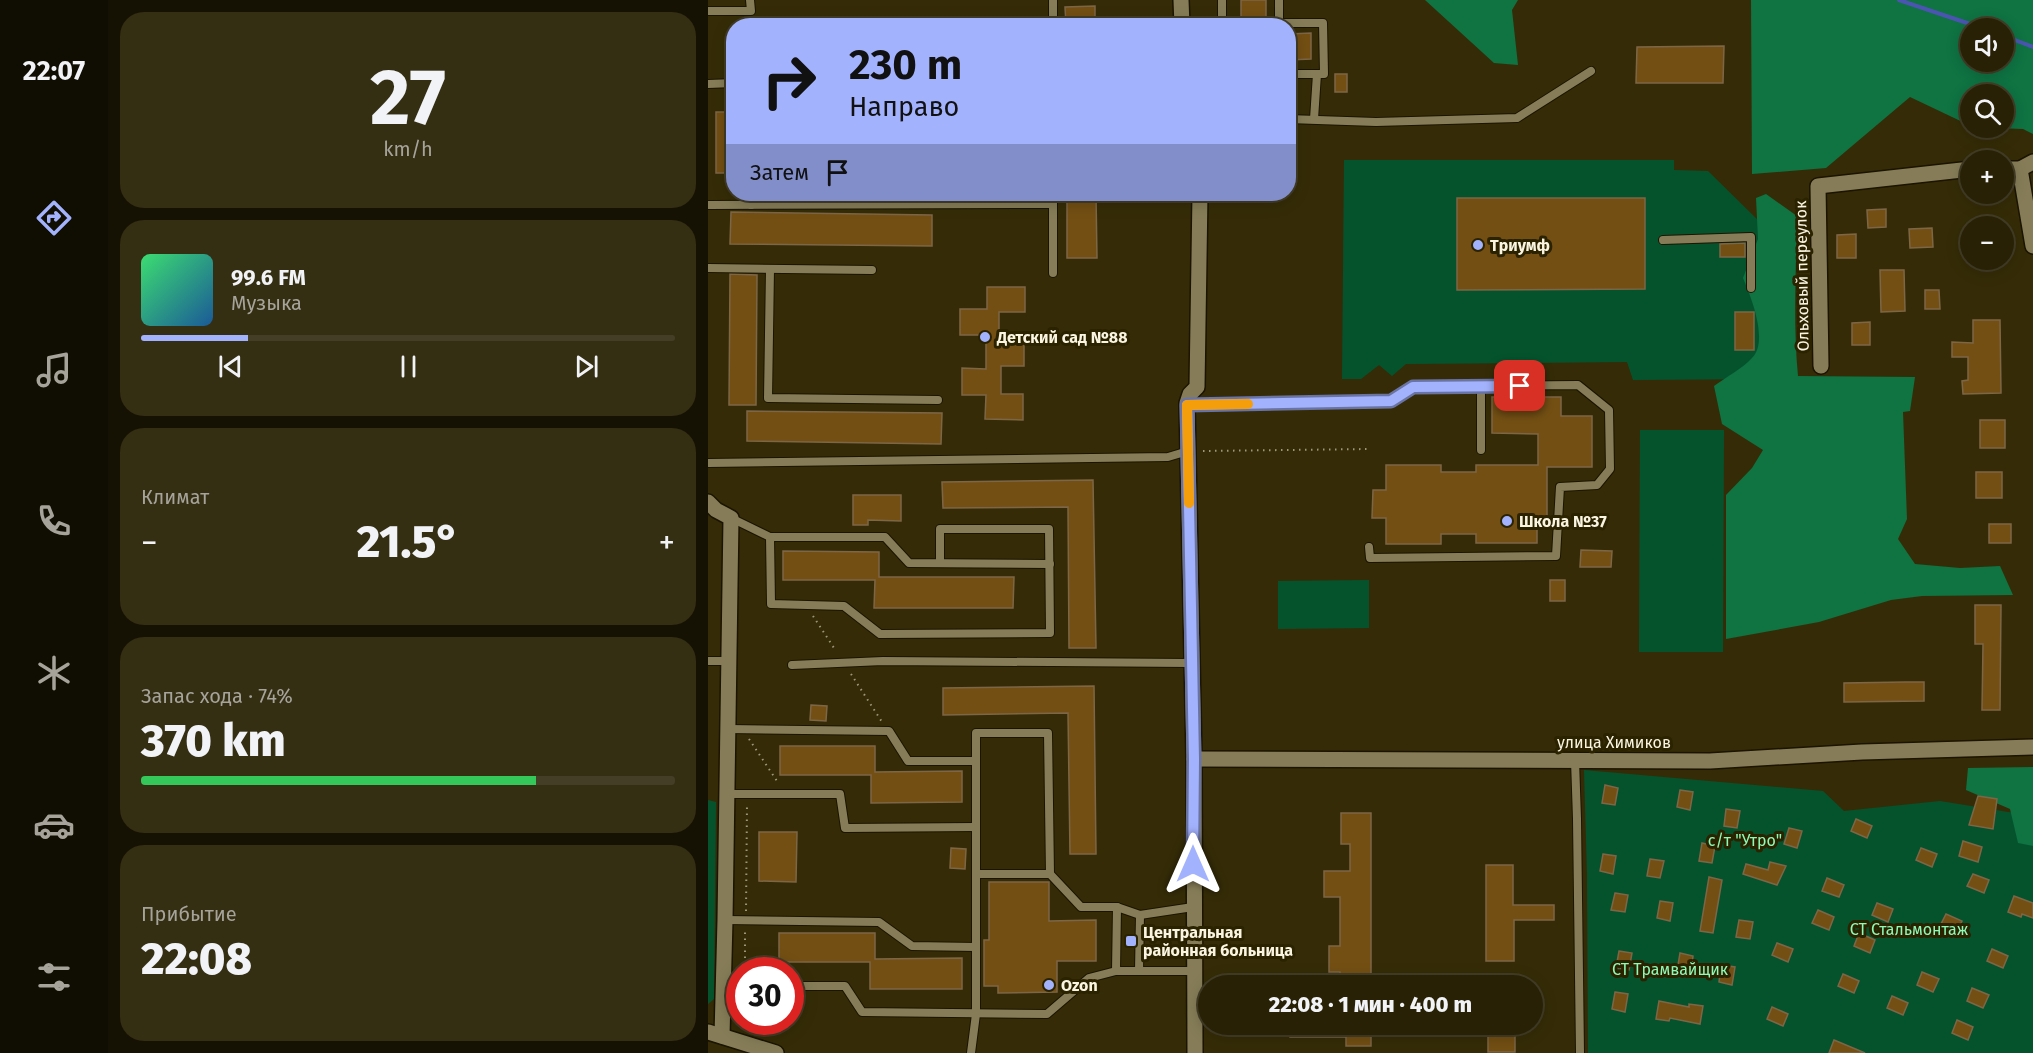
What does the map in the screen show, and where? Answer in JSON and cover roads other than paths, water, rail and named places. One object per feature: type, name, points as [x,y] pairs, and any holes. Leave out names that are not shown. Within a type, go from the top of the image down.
[{"type":"street","points":[[1181,0],[1182,18]]},
{"type":"street","points":[[2027,165],[2033,246]]},
{"type":"street","name":"Ольховый переулок","points":[[1821,366],[1818,186],[1960,170]]},
{"type":"street","points":[[1195,1053],[1194,759],[1187,405],[1190,394],[1197,387],[1200,201]]},
{"type":"street","points":[[708,502],[730,518],[729,661],[735,729],[727,794],[725,920],[715,1034],[776,1053]]},
{"type":"street","name":"улица Химиков","points":[[1194,759],[1710,760],[1862,752],[2033,747]]},
{"type":"lane","points":[[708,11],[750,11],[750,0]]},
{"type":"lane","points":[[1053,0],[1053,18]]},
{"type":"lane","points":[[1222,0],[1222,18]]},
{"type":"lane","points":[[1279,0],[1279,18]]},
{"type":"lane","points":[[1296,23],[1323,23],[1324,74],[1296,74]]},
{"type":"lane","points":[[1296,119],[1376,122],[1517,118],[1591,70]]},
{"type":"lane","points":[[1314,119],[1317,74]]},
{"type":"lane","points":[[708,84],[726,84]]},
{"type":"lane","points":[[708,206],[1053,204],[1053,273]]},
{"type":"lane","points":[[1663,240],[1751,237],[1751,288]]},
{"type":"lane","points":[[708,268],[872,270]]},
{"type":"lane","points":[[770,268],[768,398],[938,400]]},
{"type":"lane","points":[[1187,405],[1391,401],[1413,387],[1578,385],[1609,411],[1610,469],[1597,485],[1560,487],[1556,556],[1370,558],[1369,547]]},
{"type":"lane","points":[[1481,386],[1481,450]]},
{"type":"lane","points":[[708,463],[1168,457],[1188,451]]},
{"type":"lane","points":[[730,518],[770,537],[885,537],[909,563],[1050,564]]},
{"type":"lane","points":[[770,537],[771,604],[844,606],[880,634],[1050,633],[1049,529],[940,529],[940,563]]},
{"type":"lane","points":[[708,661],[729,661]]},
{"type":"lane","points":[[792,665],[884,661],[1191,663]]},
{"type":"lane","points":[[735,729],[889,731],[908,761],[976,761]]},
{"type":"lane","points":[[971,1053],[976,1014],[976,733],[1048,733],[1050,874],[1081,907],[1117,907],[1140,915],[1193,907]]},
{"type":"lane","points":[[1575,760],[1580,1053]]},
{"type":"lane","points":[[727,794],[840,794],[845,828],[976,827]]},
{"type":"lane","points":[[976,874],[1050,874]]},
{"type":"lane","points":[[1116,971],[1117,907]]},
{"type":"lane","points":[[1139,971],[1140,915]]},
{"type":"lane","points":[[725,920],[879,922],[912,946],[976,947]]},
{"type":"lane","points":[[804,986],[845,986],[862,1012],[1047,1014],[1089,978],[1116,971],[1193,971]]},
{"type":"waterway","points":[[1899,0],[1960,21]]},
{"type":"waterway","points":[[2014,40],[2033,47]]},
{"type":"place","name":"Триумф","points":[[1478,245]]},
{"type":"place","name":"Детский сад №88","points":[[985,337]]},
{"type":"place","name":"Школа №37","points":[[1507,521]]},
{"type":"place","name":"Центральная районная больница","points":[[1131,941]]},
{"type":"place","name":"Ozon","points":[[1049,985]]},
{"type":"park label","name":"с/т \"Утро\"","points":[[1745,840]]},
{"type":"park label","name":"СТ Стальмонтаж","points":[[1909,929]]},
{"type":"park label","name":"СТ Трамвайщик","points":[[1670,969]]}]
